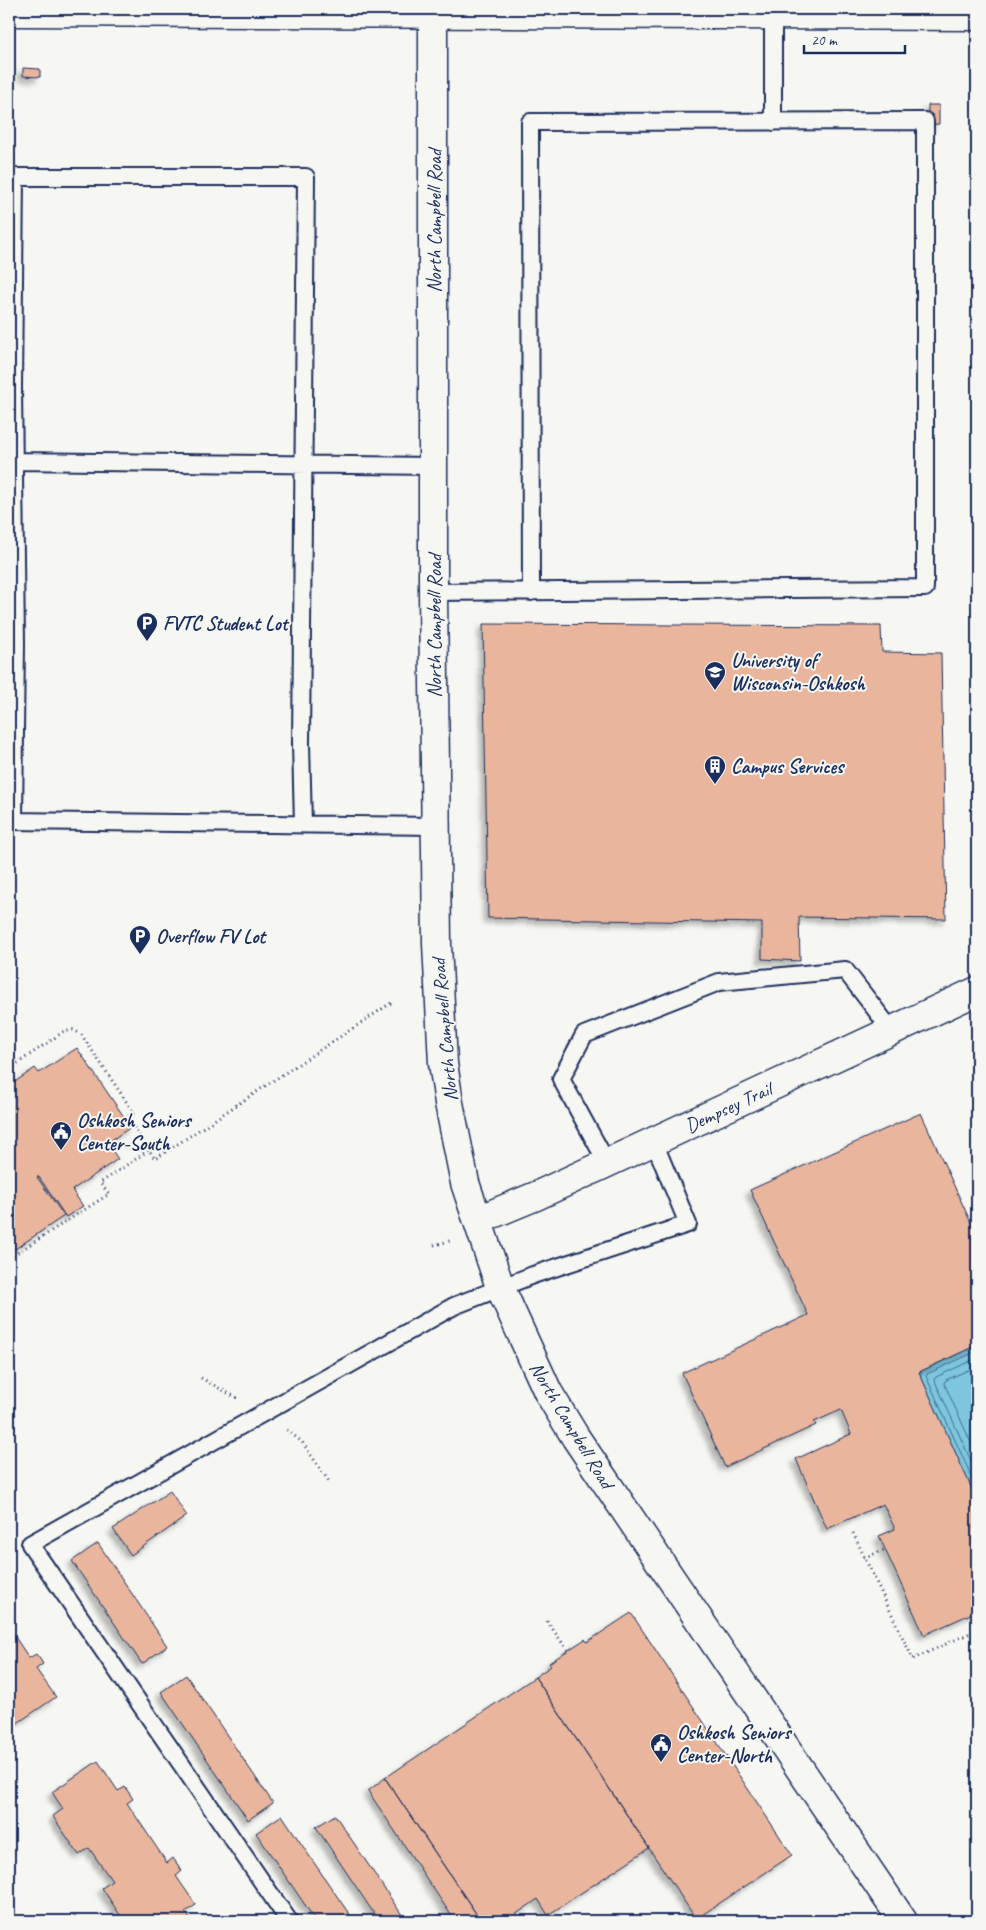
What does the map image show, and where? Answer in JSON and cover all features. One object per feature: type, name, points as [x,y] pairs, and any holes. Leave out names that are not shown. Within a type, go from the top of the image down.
[{"type":"street","points":[[9,12],[977,16]]},
{"type":"street","name":"North Campbell Road","points":[[433,14],[433,592],[437,944],[443,1063],[449,1103],[466,1183],[500,1287],[548,1392],[576,1438],[903,1921]]},
{"type":"street","name":"Dempsey Trail","points":[[478,1220],[536,1196],[654,1142],[977,991]]},
{"type":"lane","points":[[773,14],[773,122]]},
{"type":"lane","points":[[433,592],[531,592],[925,588],[925,121],[530,122],[531,592]]},
{"type":"lane","points":[[303,824],[301,734],[306,177],[15,177],[14,461],[16,643],[12,821],[436,826]]},
{"type":"lane","points":[[14,461],[434,466]]},
{"type":"lane","points":[[607,1163],[561,1079],[584,1035],[720,982],[845,970],[892,1031]]},
{"type":"lane","points":[[289,1921],[30,1544],[454,1306],[500,1287],[688,1224],[654,1142]]},
{"type":"path","points":[[9,1069],[63,1032],[73,1030],[81,1034],[134,1113],[127,1117],[155,1159],[391,1003]]},
{"type":"path","points":[[9,1258],[76,1212],[109,1194],[100,1183],[150,1150]]},
{"type":"path","points":[[853,1533],[913,1659],[977,1630]]},
{"type":"path","points":[[864,1558],[884,1550]]},
{"type":"path","points":[[547,1621],[568,1651]]},
{"type":"water","points":[[977,1345],[977,1488],[972,1490],[919,1372]]},
{"type":"building","points":[[23,68],[40,69],[40,77],[23,76]]},
{"type":"building","points":[[928,105],[939,105],[939,124],[928,125]]},
{"type":"building","name":"Campus Services","points":[[483,624],[881,626],[882,652],[941,653],[946,919],[799,917],[800,961],[762,959],[762,923],[488,918]]},
{"type":"building","name":"Oshkosh Seniors Center-South","points":[[77,1048],[131,1127],[107,1143],[118,1159],[72,1190],[83,1206],[66,1217],[39,1177],[37,1177],[64,1216],[9,1253],[9,1086],[35,1068],[39,1073]]},
{"type":"building","points":[[921,1113],[977,1236],[977,1345],[919,1372],[977,1500],[977,1593],[973,1595],[977,1611],[924,1635],[879,1536],[895,1529],[883,1504],[827,1529],[796,1459],[851,1434],[841,1410],[814,1422],[816,1425],[725,1467],[682,1373],[808,1315],[750,1190]]},
{"type":"building","points":[[170,1491],[187,1516],[131,1555],[113,1529]]},
{"type":"building","points":[[98,1543],[167,1646],[142,1664],[72,1561]]},
{"type":"building","name":"Oshkosh Seniors Center-North","points":[[631,1613],[792,1855],[696,1919],[535,1677],[551,1666],[549,1663],[585,1639],[587,1642]]},
{"type":"building","points":[[9,1628],[29,1658],[36,1654],[40,1659],[43,1664],[36,1669],[56,1697],[16,1724],[9,1714]]},
{"type":"building","points":[[186,1675],[273,1803],[248,1820],[161,1692]]},
{"type":"building","points":[[535,1677],[649,1848],[548,1915],[538,1899],[506,1921],[481,1921],[385,1778]]},
{"type":"building","points":[[98,1761],[118,1791],[125,1787],[133,1799],[127,1803],[167,1863],[173,1858],[182,1871],[176,1876],[196,1905],[185,1912],[192,1921],[124,1921],[102,1888],[112,1881],[89,1848],[79,1855],[54,1818],[53,1816],[63,1809],[52,1792]]},
{"type":"building","points":[[385,1778],[481,1921],[455,1921],[368,1791]]},
{"type":"building","points":[[282,1815],[354,1921],[316,1921],[256,1833]]},
{"type":"building","points":[[335,1815],[406,1921],[379,1921],[316,1827]]},
{"type":"place","name":"FVTC Student Lot","points":[[147,642]]},
{"type":"place","name":"University of Wisconsin-Oshkosh","points":[[715,691]]},
{"type":"place","name":"Campus Services","points":[[715,785]]},
{"type":"place","name":"Overflow FV Lot","points":[[140,955]]},
{"type":"place","name":"Oshkosh Seniors Center-South","points":[[61,1151]]},
{"type":"place","name":"Oshkosh Seniors Center-North","points":[[661,1763]]}]
